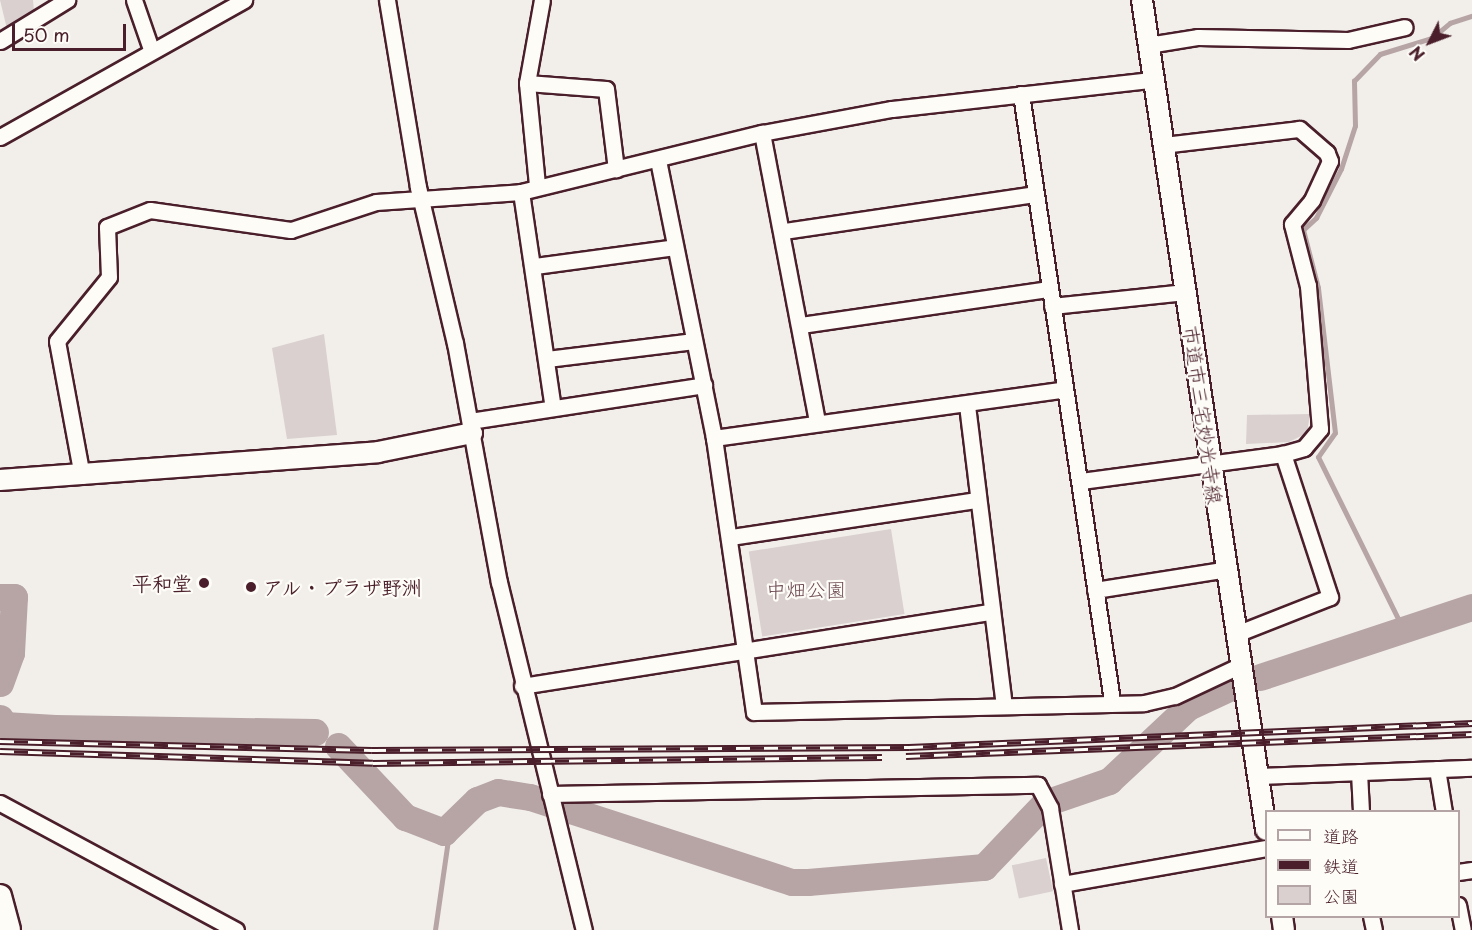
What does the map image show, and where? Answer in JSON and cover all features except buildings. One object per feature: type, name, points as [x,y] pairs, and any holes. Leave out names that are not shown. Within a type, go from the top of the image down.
[{"type":"main road","points":[[0,896],[9,930]]},
{"type":"street","points":[[134,0],[151,49]]},
{"type":"street","points":[[0,137],[151,49],[244,0]]},
{"type":"street","points":[[387,0],[422,201],[471,427],[522,686],[584,930]]},
{"type":"street","points":[[537,185],[527,83],[542,0]]},
{"type":"street","name":"市道市三宅妙光寺線","points":[[1142,0],[1150,80],[1163,145],[1265,822]]},
{"type":"street","points":[[0,41],[59,2]]},
{"type":"street","points":[[1148,45],[1198,37],[1348,40],[1405,27]]},
{"type":"street","points":[[82,476],[57,341],[109,277],[107,227],[150,210],[291,230],[376,202],[422,201],[521,192],[537,185],[658,160],[762,133],[1021,94],[1150,80]]},
{"type":"street","points":[[527,83],[606,89],[616,169]]},
{"type":"street","points":[[1021,94],[1062,390],[1081,481],[1112,701]]},
{"type":"street","points":[[1081,481],[1209,462],[1283,454],[1304,448],[1320,429],[1308,286],[1292,224],[1312,200],[1330,161],[1299,129],[1163,145]]},
{"type":"street","points":[[762,133],[784,231],[817,421]]},
{"type":"street","points":[[658,160],[714,438],[754,712],[1112,701],[1144,703],[1175,696],[1241,665]]},
{"type":"street","points":[[521,192],[535,266],[553,408]]},
{"type":"street","points":[[784,231],[1035,194]]},
{"type":"street","points":[[535,266],[675,247]]},
{"type":"street","points":[[801,325],[1047,289]]},
{"type":"street","points":[[1052,306],[1185,292]]},
{"type":"street","points":[[547,359],[694,340]]},
{"type":"street","points":[[0,480],[82,476],[378,452],[553,408],[704,385]]},
{"type":"street","points":[[714,438],[817,421],[967,405],[1062,390]]},
{"type":"street","points":[[967,405],[976,501],[1004,706]]},
{"type":"street","points":[[1236,634],[1330,597],[1283,454]]},
{"type":"street","points":[[730,537],[976,501]]},
{"type":"street","points":[[1095,590],[1227,569]]},
{"type":"street","points":[[522,686],[743,647],[907,629],[991,612]]},
{"type":"street","points":[[1259,776],[1472,768]]},
{"type":"street","points":[[1437,769],[1444,810]]},
{"type":"street","points":[[1359,772],[1361,810]]},
{"type":"street","points":[[550,794],[1038,785],[1048,802],[1070,930]]},
{"type":"street","points":[[0,803],[236,930]]},
{"type":"street","points":[[1062,884],[1265,848]]},
{"type":"street","points":[[1460,915],[1463,930]]},
{"type":"green space","points":[[0,0],[33,0],[34,12],[7,29]]},
{"type":"green space","points":[[324,334],[337,435],[287,439],[272,348]]},
{"type":"green space","points":[[1310,414],[1307,433],[1289,442],[1246,444],[1247,415]]},
{"type":"green space","name":"中畑公園","points":[[891,529],[904,614],[762,636],[749,552]]},
{"type":"green space","points":[[1046,858],[1053,891],[1019,899],[1012,865]]},
{"type":"waterway","points":[[1401,625],[1318,457],[1335,433],[1318,288],[1303,230],[1316,218],[1341,169],[1355,126],[1354,81],[1380,54],[1432,38],[1450,23],[1472,16]]},
{"type":"waterway","points":[[0,597],[14,597],[11,653],[0,683]]},
{"type":"waterway","points":[[1260,677],[1472,607]]},
{"type":"waterway","points":[[338,746],[405,817],[444,832],[477,800],[498,792],[530,797],[792,882],[808,882],[984,867],[1045,803],[1109,781],[1188,707],[1229,688]]},
{"type":"waterway","points":[[0,718],[4,725],[55,728],[315,732]]},
{"type":"waterway","points":[[0,729],[4,725]]},
{"type":"waterway","points":[[435,930],[449,833]]},
{"type":"railway","points":[[0,741],[372,750],[909,747],[1472,723]]},
{"type":"railway","points":[[906,756],[1472,734]]},
{"type":"railway","points":[[0,751],[373,763],[882,757]]},
{"type":"place","name":"平和堂","points":[[204,583]]},
{"type":"place","name":"アル・プラザ野洲","points":[[251,587]]}]
